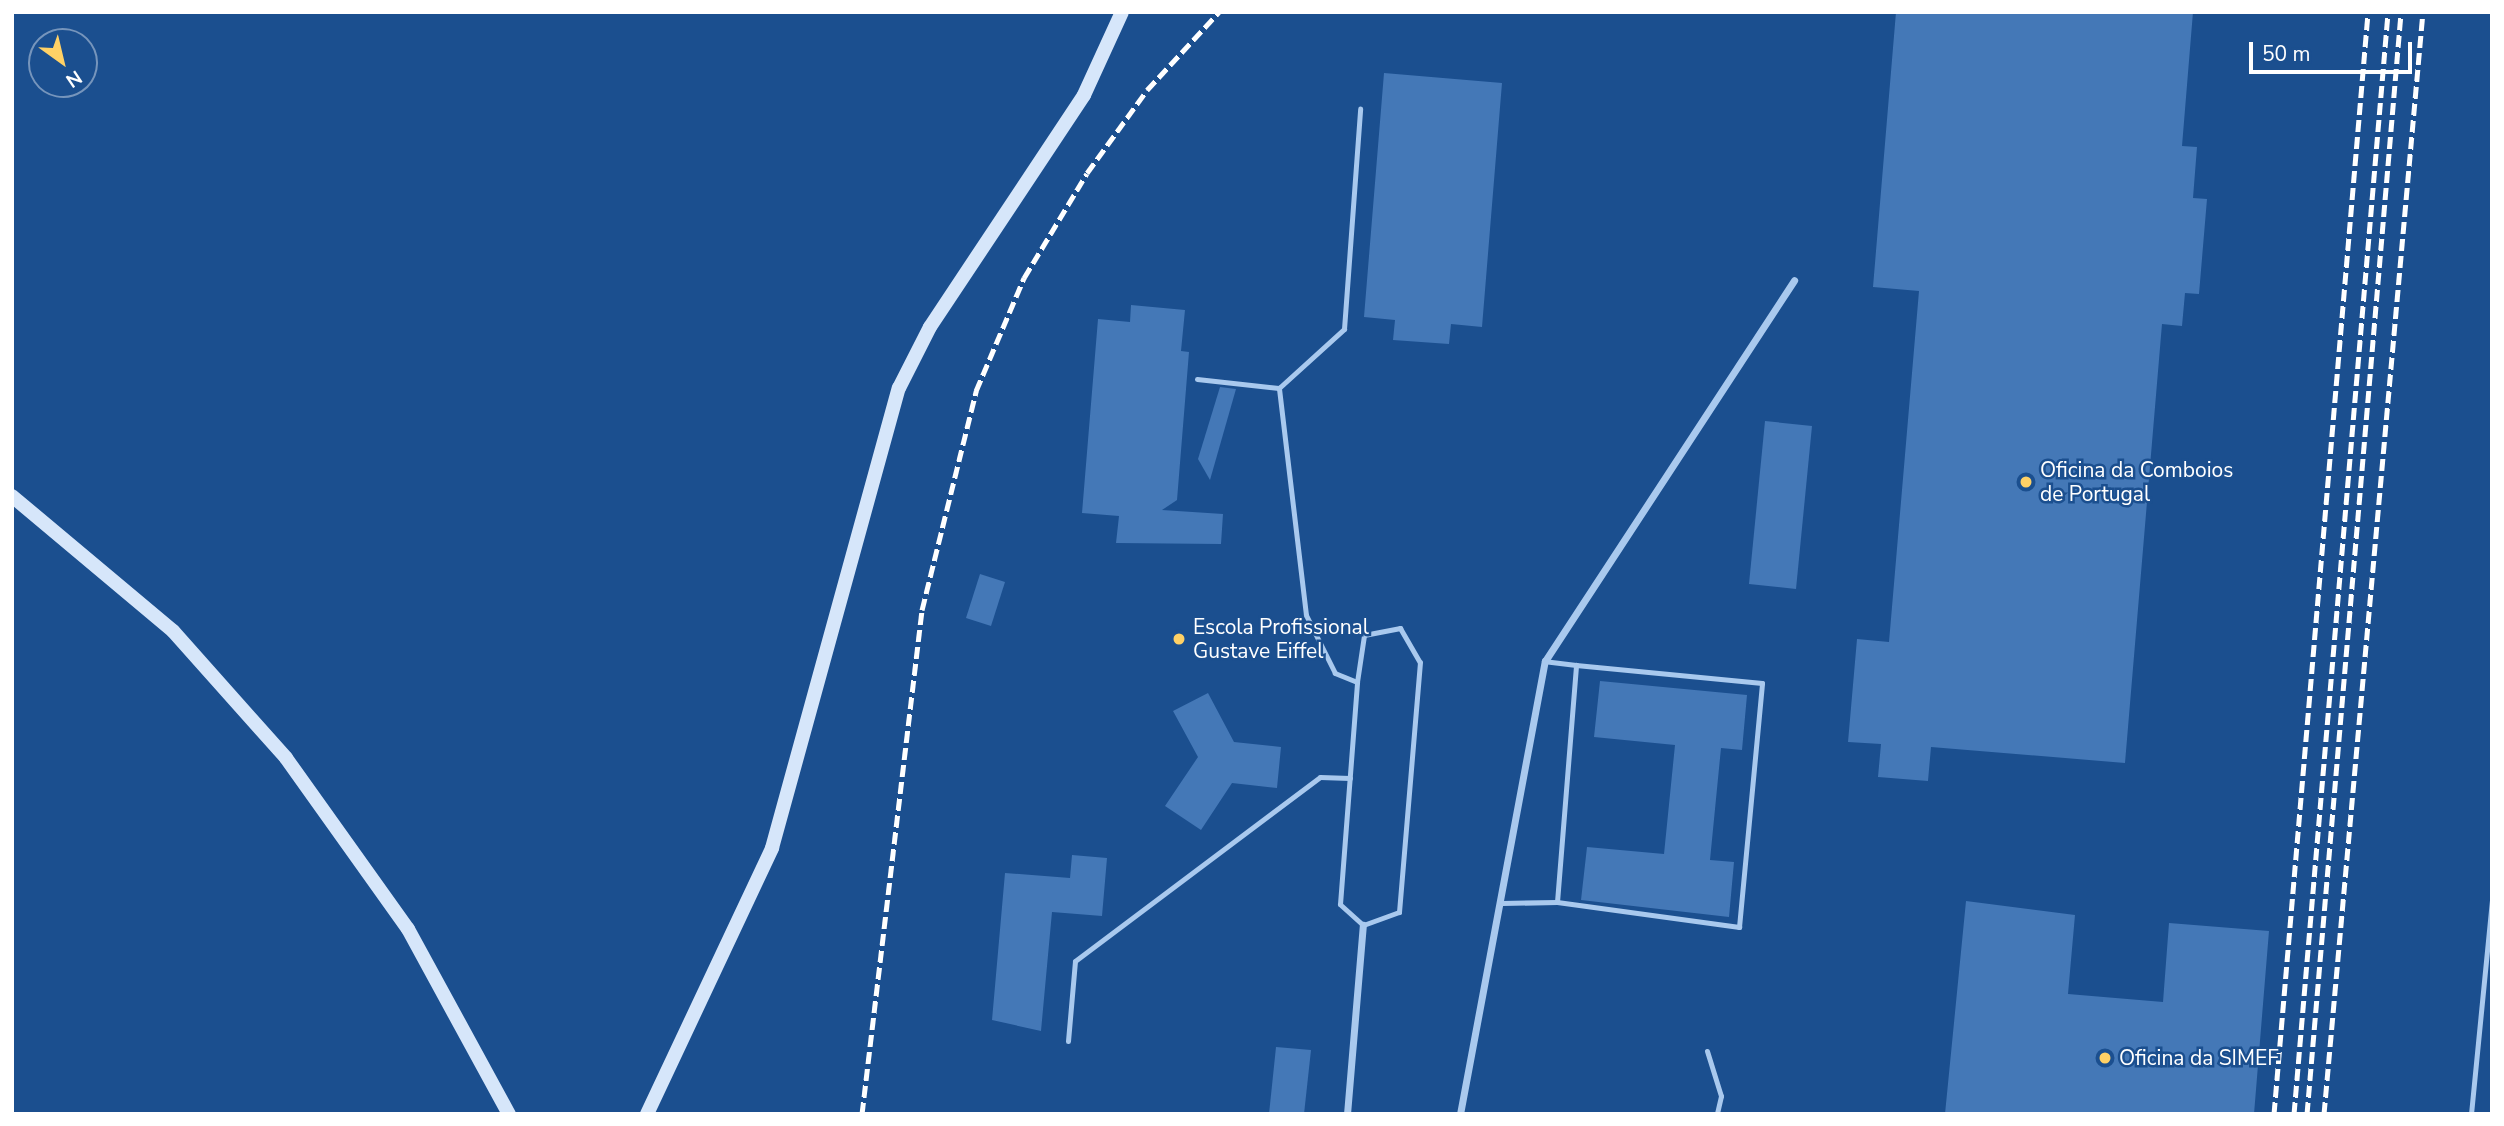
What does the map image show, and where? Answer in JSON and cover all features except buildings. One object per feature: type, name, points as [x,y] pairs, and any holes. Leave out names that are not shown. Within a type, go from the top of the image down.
[{"type":"street","points":[[647,1114],[772,848],[899,388],[930,327],[1084,95],[1122,12]]},
{"type":"street","points":[[1460,1114],[1502,903],[1545,661],[1794,280]]},
{"type":"street","points":[[12,496],[173,631],[286,758],[408,929],[509,1114]]},
{"type":"street","points":[[1348,1114],[1363,925]]},
{"type":"lane","points":[[1197,379],[1279,388],[1343,329],[1360,109]]},
{"type":"lane","points":[[1279,388],[1306,615],[1335,673],[1357,682]]},
{"type":"lane","points":[[1399,628],[1420,663],[1399,912],[1363,925],[1340,904],[1350,778],[1357,682],[1364,635],[1399,628]]},
{"type":"lane","points":[[1502,903],[1557,902],[1739,927],[1762,683],[1545,661]]},
{"type":"lane","points":[[1557,902],[1576,665]]},
{"type":"lane","points":[[1068,1041],[1075,961],[1320,777],[1350,778]]},
{"type":"lane","points":[[2471,1114],[2492,898]]},
{"type":"lane","points":[[1707,1051],[1721,1096],[1717,1114]]},
{"type":"railway","points":[[862,1114],[922,610],[976,391],[1024,278],[1087,173],[1147,90],[1219,12]]},
{"type":"railway","points":[[2274,1114],[2368,12]]},
{"type":"railway","points":[[2294,1114],[2388,12]]},
{"type":"railway","points":[[2307,1114],[2401,12]]},
{"type":"railway","points":[[2324,1114],[2423,12]]},
{"type":"place","name":"Oficina da Comboios de Portugal","points":[[2026,482]]},
{"type":"place","name":"Escola Profissional Gustave Eiffel","points":[[1179,639]]},
{"type":"place","name":"Oficina da SIMEF","points":[[2105,1058]]}]
